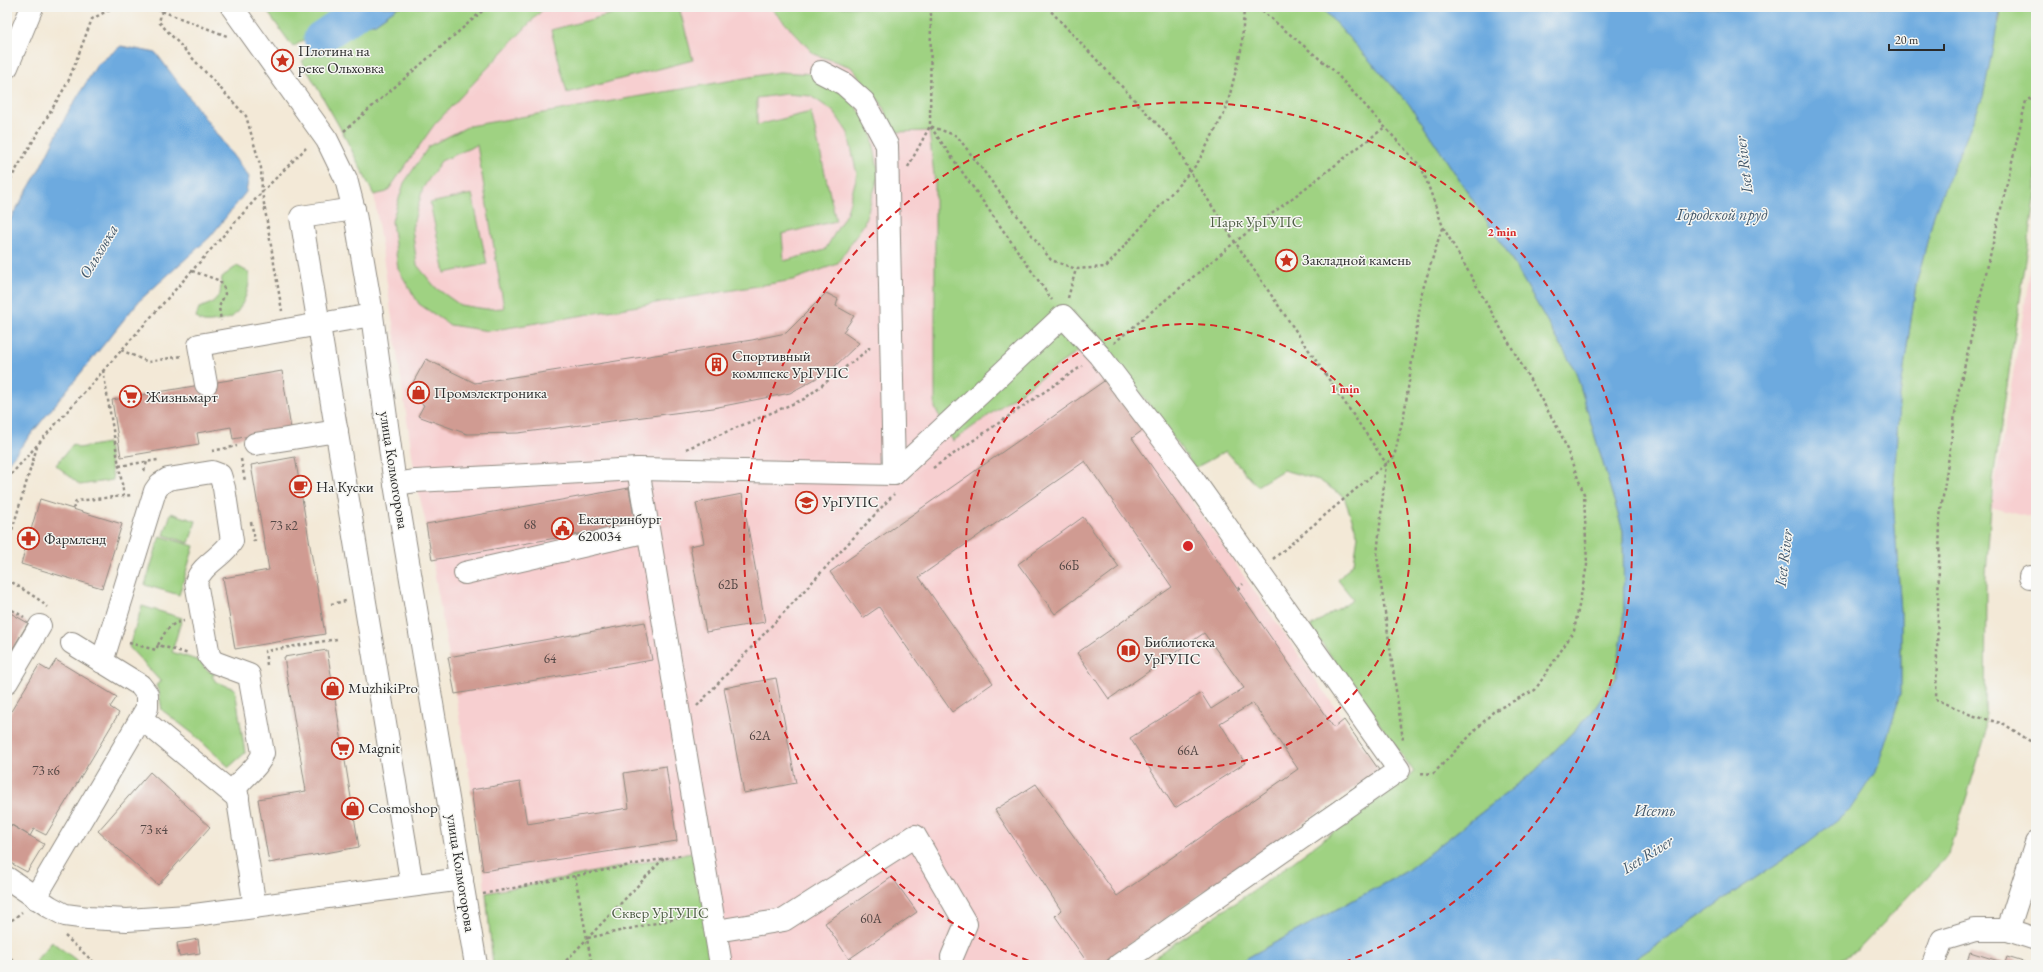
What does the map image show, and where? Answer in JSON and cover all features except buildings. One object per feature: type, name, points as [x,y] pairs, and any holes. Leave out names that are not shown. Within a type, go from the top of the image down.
[{"type":"street","points":[[7,67],[32,7]]},
{"type":"street","name":"улица Колмогорова","points":[[232,7],[327,140],[346,179],[354,208],[372,316],[396,484],[476,965]]},
{"type":"street","points":[[821,72],[844,84],[864,102],[887,145],[894,484]]},
{"type":"street","points":[[354,208],[301,217],[412,885]]},
{"type":"street","points":[[200,385],[188,346],[372,316]]},
{"type":"street","points":[[396,484],[416,481],[638,469],[894,484],[1063,316],[1099,355],[1188,472],[1399,770],[1119,965]]},
{"type":"street","points":[[255,444],[337,431]]},
{"type":"street","points":[[638,469],[721,965]]},
{"type":"street","points":[[102,662],[155,491],[160,484],[168,479],[212,472],[220,475],[224,488],[232,541],[228,548],[199,574],[196,582],[209,656],[214,662],[249,675],[262,753],[261,762],[241,780],[236,788],[255,907]]},
{"type":"street","points":[[465,573],[648,531]]},
{"type":"street","points":[[7,682],[40,626]]},
{"type":"street","points":[[35,898],[142,719],[147,708],[147,694],[140,685],[72,643]]},
{"type":"street","points":[[142,719],[238,798]]},
{"type":"street","points":[[714,921],[784,920],[915,836],[966,924],[952,957]]},
{"type":"street","points":[[2008,930],[2036,843]]},
{"type":"street","points":[[7,878],[35,898],[65,915],[96,919],[127,920],[187,916],[412,885],[463,888]]},
{"type":"street","points":[[1933,965],[1942,940],[1976,930],[2008,930],[2036,939]]},
{"type":"path","points":[[7,185],[68,82],[92,19],[114,7]]},
{"type":"path","points":[[151,7],[229,37]]},
{"type":"path","points":[[338,135],[487,7]]},
{"type":"path","points":[[931,7],[930,126],[1063,316]]},
{"type":"path","points":[[1047,7],[1174,142],[1189,170],[1236,242],[1386,463],[1377,556],[1403,741]]},
{"type":"path","points":[[930,126],[957,136],[1051,260],[1076,269],[1106,267],[1189,170],[1197,164],[1226,110],[1242,46],[1244,7]]},
{"type":"path","points":[[1257,7],[1333,70],[1422,168],[1442,227],[1561,434],[1584,494],[1587,564],[1574,630],[1535,690],[1494,711],[1433,774],[1414,772]]},
{"type":"path","points":[[162,11],[159,22],[246,116],[261,168],[262,192],[285,330]]},
{"type":"path","points":[[2036,95],[2026,101],[1958,394],[1940,517],[1936,699],[1971,714],[2004,724],[2036,745]]},
{"type":"path","points":[[928,471],[1099,355],[1236,242],[1385,127]]},
{"type":"path","points":[[7,479],[262,192],[306,148]]},
{"type":"path","points":[[1238,589],[1394,457],[1405,409],[1422,292],[1442,227]]},
{"type":"path","points":[[1063,316],[1076,269]]},
{"type":"path","points":[[192,271],[218,280],[223,285],[225,294],[219,307],[224,340]]},
{"type":"path","points":[[681,451],[804,399],[869,349]]},
{"type":"path","points":[[121,350],[148,362]]},
{"type":"path","points":[[103,370],[124,496]]},
{"type":"path","points":[[7,547],[38,444]]},
{"type":"path","points":[[681,724],[894,484]]},
{"type":"path","points":[[74,510],[76,501],[137,495]]},
{"type":"path","points":[[7,579],[21,589]]},
{"type":"path","points":[[110,637],[156,650],[165,631],[177,622],[202,618]]},
{"type":"path","points":[[326,641],[336,639]]},
{"type":"path","points":[[158,645],[199,657],[209,656]]},
{"type":"path","points":[[463,888],[576,876],[702,851]]},
{"type":"path","points":[[562,965],[664,858]]},
{"type":"path","points":[[576,876],[592,965]]},
{"type":"path","points":[[587,938],[714,921]]},
{"type":"path","points":[[7,953],[16,965]]},
{"type":"shaded area","name":"УрГУПС","points":[[544,7],[770,7],[814,54],[851,67],[881,103],[894,132],[929,131],[1107,379],[1379,770],[1100,965],[493,965],[483,871],[470,779],[426,524],[416,481],[374,195],[387,192],[434,125]]},
{"type":"shaded area","points":[[2036,237],[2036,519],[1991,507]]},
{"type":"green space","points":[[264,7],[346,7],[341,15],[293,47]]},
{"type":"green space","points":[[398,7],[544,8],[434,125],[387,192],[374,195],[343,133],[302,61],[348,28],[374,24]]},
{"type":"green space","points":[[638,7],[679,7],[693,60],[567,93],[551,30]]},
{"type":"green space","name":"Парк УрГУПС","points":[[770,7],[1321,7],[1409,104],[1508,253],[1576,372],[1623,531],[1624,622],[1616,677],[1593,711],[1535,771],[1405,872],[1234,965],[1143,965],[1270,879],[1414,772],[1310,627],[1353,599],[1338,580],[1354,562],[1358,536],[1344,497],[1319,480],[1283,470],[1257,486],[1226,451],[1195,468],[1099,336],[953,441],[935,408],[935,184],[929,131],[894,132],[881,103],[851,67],[814,54]]},
{"type":"green space","points":[[2001,7],[2036,7],[2036,193],[1993,479],[1986,575],[1985,737],[1949,854],[1859,949],[1831,965],[1626,965],[1803,846],[1901,693],[1901,612],[1893,499],[1899,403],[1916,285],[1935,211],[2000,19]]},
{"type":"green space","points":[[779,72],[815,74],[851,100],[870,125],[879,175],[864,224],[837,264],[793,280],[489,331],[450,325],[419,304],[398,269],[392,221],[404,183],[429,146],[469,126]],"holes":[[[786,94],[811,96],[834,112],[848,133],[857,175],[847,212],[825,250],[784,261],[782,234],[836,221],[811,112],[757,125],[757,98]],[[477,145],[504,308],[486,309],[460,305],[436,288],[417,265],[412,228],[423,188],[441,161]]]},
{"type":"green space","points":[[472,194],[487,264],[445,273],[430,203]]},
{"type":"green space","points":[[237,266],[248,272],[249,277],[248,289],[243,303],[236,314],[232,317],[218,321],[203,322],[196,317],[199,308],[212,303],[220,294],[222,277]]},
{"type":"green space","points":[[108,443],[113,480],[80,485],[56,465],[73,444],[79,448]]},
{"type":"green space","points":[[171,513],[196,521],[189,543],[164,535]]},
{"type":"green space","points":[[160,536],[194,546],[179,595],[145,585]]},
{"type":"green space","points":[[142,606],[182,618],[172,652],[200,661],[207,670],[215,674],[212,676],[216,682],[235,689],[245,753],[229,767],[192,733],[162,710],[156,685],[161,682],[129,647]]},
{"type":"green space","name":"Сквер УрГУПС","points":[[702,851],[721,965],[493,965],[486,893]]},
{"type":"green space","points":[[52,942],[83,965],[40,965],[36,960]]},
{"type":"water","points":[[351,7],[398,7],[374,24],[346,22]]},
{"type":"water","name":"Городской пруд","points":[[1321,7],[2001,7],[1983,97],[1935,211],[1916,285],[1899,403],[1893,499],[1901,612],[1901,693],[1877,769],[1850,810],[1803,846],[1626,965],[1234,965],[1405,872],[1535,771],[1593,711],[1616,677],[1624,622],[1623,531],[1576,372],[1508,253],[1409,104]]},
{"type":"water","points":[[121,46],[156,53],[249,177],[246,192],[210,237],[139,301],[7,464],[7,225],[39,170],[67,114],[97,65]]},
{"type":"waterway","name":"Ольховка","points":[[320,38],[366,7]]},
{"type":"place","name":"Плотина на реке Ольховка","points":[[283,60]]},
{"type":"place","name":"Закладной камень","points":[[1287,260]]},
{"type":"place","name":"Спортивный комлпекс УрГУПС","points":[[717,365]]},
{"type":"place","name":"Промэлектроника","points":[[418,393]]},
{"type":"place","name":"Жизньмарт","points":[[130,397]]},
{"type":"place","name":"На Куски","points":[[300,487]]},
{"type":"place","name":"УрГУПС","points":[[807,502]]},
{"type":"place","name":"Екатеринбург 620034","points":[[562,528]]},
{"type":"place","name":"Фармленд","points":[[28,539]]},
{"type":"place","name":"Библиотека УрГУПС","points":[[1128,651]]},
{"type":"place","name":"MuzhikiPro","points":[[333,688]]},
{"type":"place","name":"Magnit","points":[[343,748]]},
{"type":"place","name":"Cosmoshop","points":[[353,808]]},
{"type":"water label","name":"Iset River","points":[[1743,165]]},
{"type":"water label","name":"Iset River","points":[[1783,558]]},
{"type":"water label","name":"Исеть","points":[[1655,810]]},
{"type":"water label","name":"Iset River","points":[[1647,854]]}]
